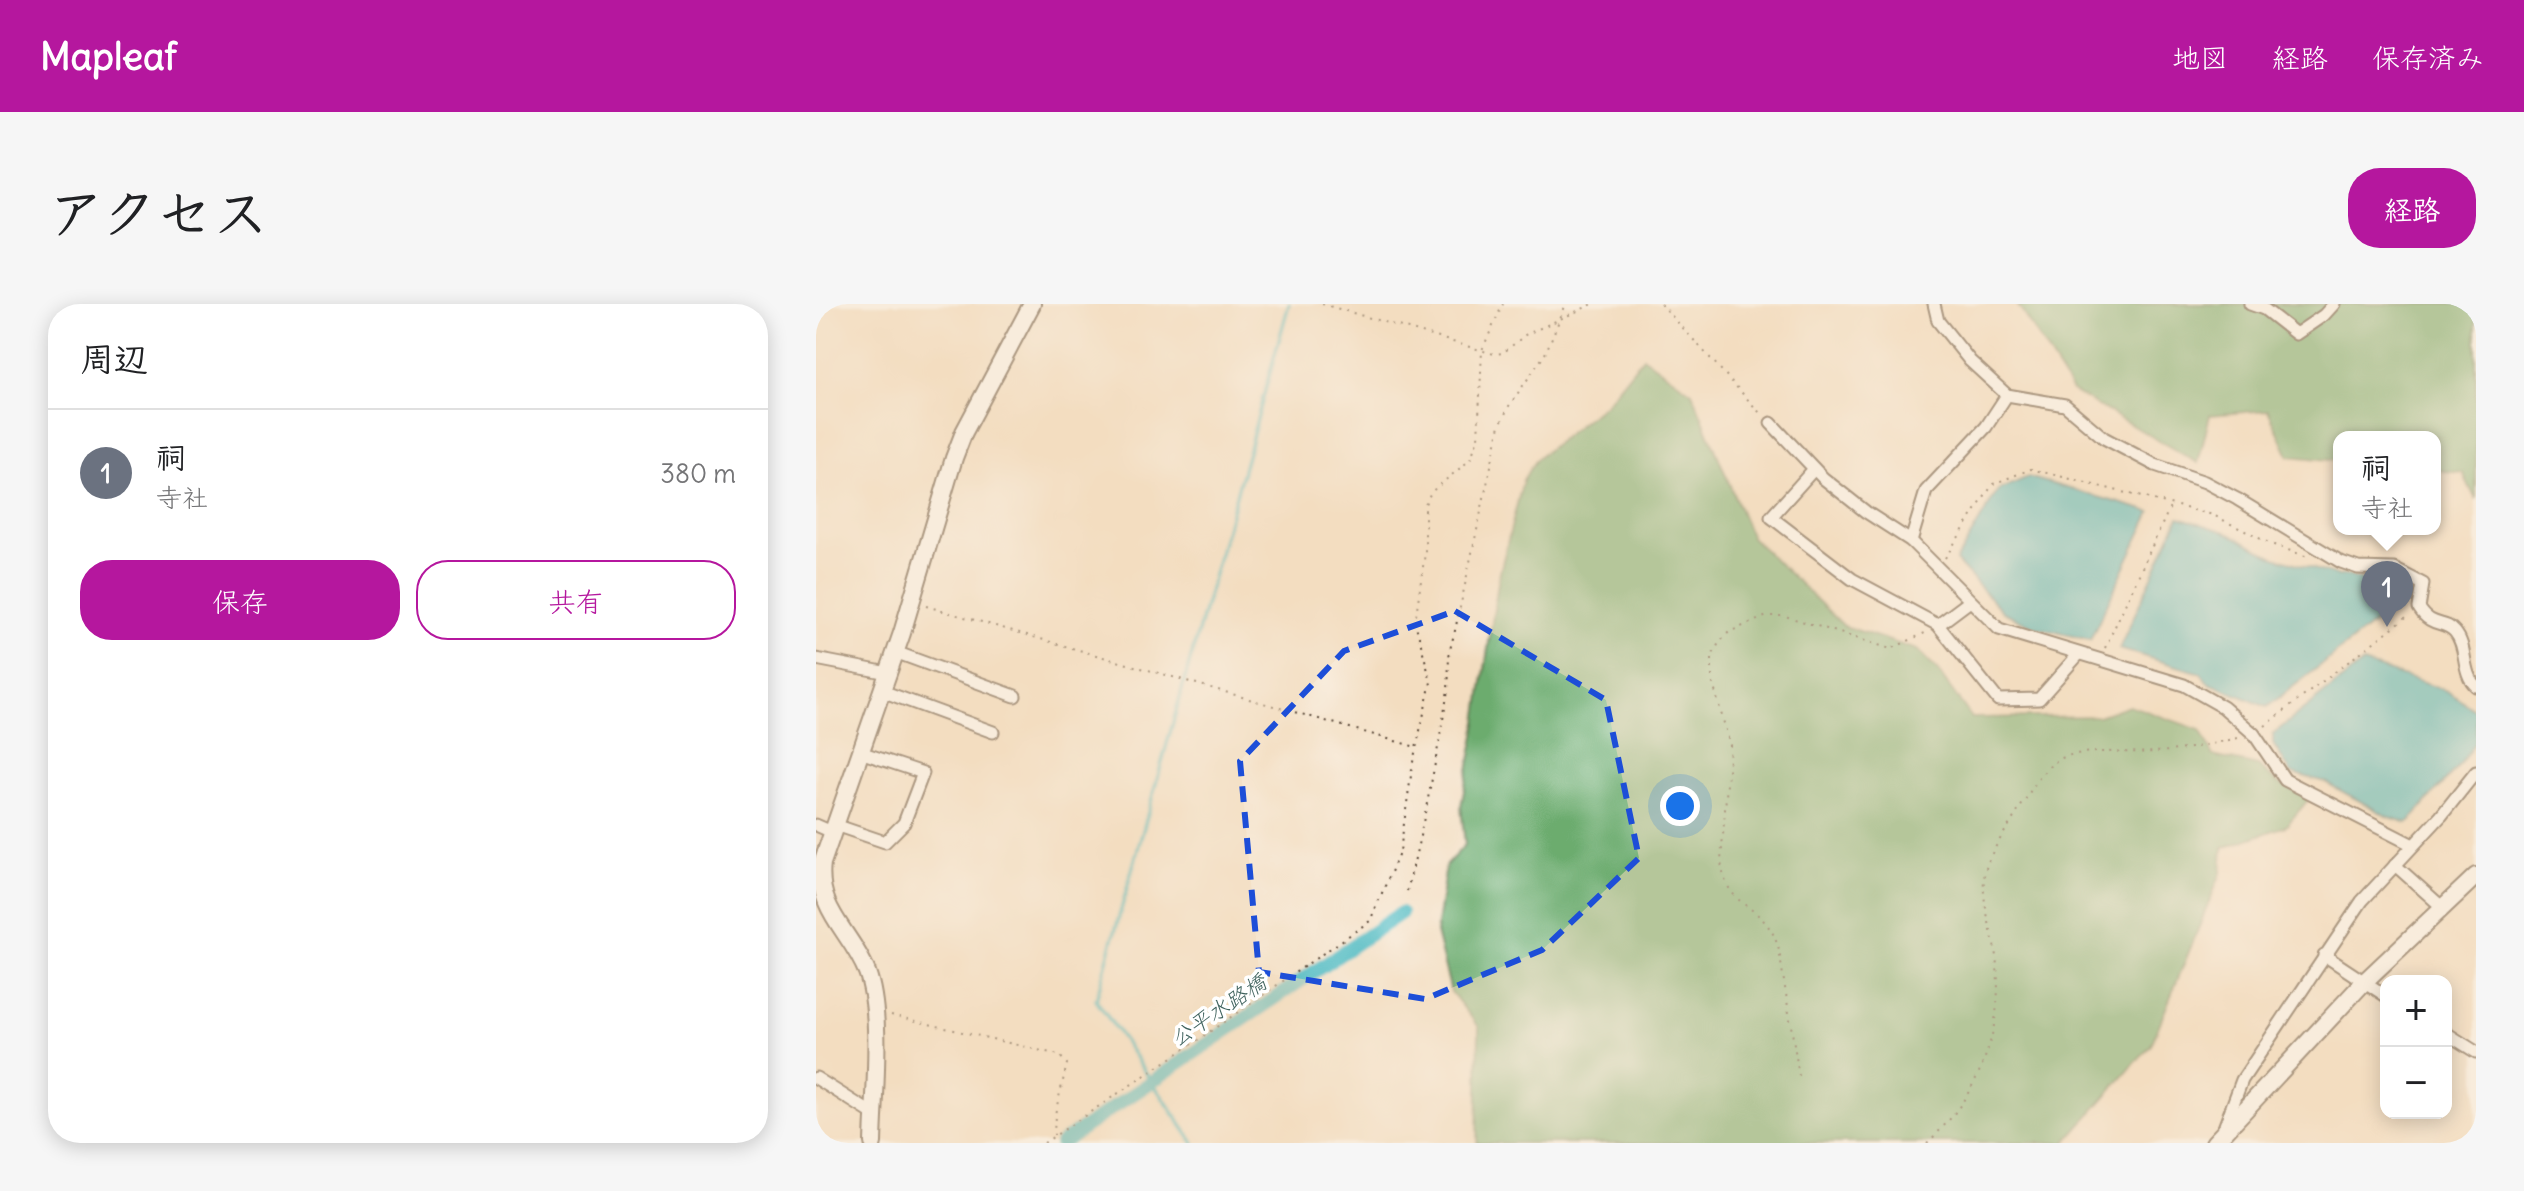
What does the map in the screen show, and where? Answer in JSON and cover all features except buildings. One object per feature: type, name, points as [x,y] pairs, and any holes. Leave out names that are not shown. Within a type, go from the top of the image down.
[{"type":"street","points":[[873,1143],[875,1011],[867,972],[825,906],[818,887],[822,863],[895,652],[954,458],[964,432],[1032,304]]},
{"type":"street","points":[[1934,304],[1938,321],[1970,361],[2007,395],[2065,405],[2104,438],[2155,465],[2205,482],[2341,562],[2358,568],[2394,569],[2423,584],[2419,608],[2426,620],[2453,629],[2458,636],[2469,678],[2476,686]]},
{"type":"street","points":[[2250,304],[2264,309],[2296,334],[2324,315],[2334,304]]},
{"type":"street","points":[[1911,541],[1926,491],[1986,427],[2007,395]]},
{"type":"street","points":[[1771,423],[1814,469],[1866,512],[1911,541],[1999,629],[2184,685],[2223,707],[2254,734],[2285,780],[2413,845]]},
{"type":"street","points":[[1814,469],[1771,517],[1852,579],[1938,625],[1998,700],[2039,699],[2078,655]]},
{"type":"street","points":[[1938,625],[1970,601]]},
{"type":"street","points":[[895,652],[1015,696]]},
{"type":"street","points":[[816,659],[888,673]]},
{"type":"street","points":[[882,691],[993,732]]},
{"type":"street","points":[[816,825],[885,842],[904,823],[923,773],[860,752]]},
{"type":"street","points":[[2218,1139],[2242,1080],[2324,955],[2362,901],[2441,816],[2476,772]]},
{"type":"street","points":[[2395,865],[2442,907]]},
{"type":"street","points":[[2218,1139],[2364,982],[2476,876]]},
{"type":"street","points":[[2324,955],[2380,992]]},
{"type":"street","points":[[2452,1037],[2476,1052]]},
{"type":"street","points":[[816,1078],[873,1114]]},
{"type":"path","points":[[1322,304],[1494,354],[1503,353],[1525,335],[1593,304]]},
{"type":"path","points":[[1044,1143],[1370,921],[1400,851],[1431,682],[1415,622],[1425,553],[1425,504],[1431,492],[1470,460],[1478,439],[1482,350],[1503,304]]},
{"type":"path","points":[[1407,891],[1422,832],[1448,691],[1448,654],[1500,425],[1509,406],[1545,354],[1566,304]]},
{"type":"path","points":[[1661,304],[1771,423]]},
{"type":"path","points":[[1938,569],[1993,484],[2031,469],[2213,515],[2271,544],[2310,558]]},
{"type":"path","points":[[2100,660],[2172,504]]},
{"type":"path","points":[[911,601],[1417,747]]},
{"type":"path","points":[[1927,1143],[1979,1077],[1991,1045],[1996,955],[1985,900],[1985,871],[2041,775],[2059,759],[2082,753],[2193,748],[2254,734],[2419,608]]},
{"type":"path","points":[[1799,1076],[1779,950],[1773,932],[1728,890],[1723,878],[1721,861],[1730,745],[1712,680],[1712,656],[1729,632],[1748,621],[1767,616],[1803,620],[1871,645],[1891,649],[1915,640],[1938,625]]},
{"type":"path","points":[[875,1011],[1059,1055],[1067,1064],[1055,1114],[1054,1135]]},
{"type":"highlighted area","points":[[1455,611],[1606,700],[1639,858],[1542,950],[1425,999],[1259,972],[1240,761],[1344,651]]},
{"type":"green space","points":[[2017,304],[2476,304],[2476,500],[2463,473],[2441,471],[2441,431],[2333,431],[2333,460],[2289,456],[2268,410],[2210,415],[2198,463],[2072,391]]},
{"type":"green space","points":[[1643,357],[1692,392],[1751,537],[1844,626],[1917,650],[1937,670],[1972,718],[2098,716],[2129,705],[2200,730],[2213,756],[2258,766],[2277,782],[2309,799],[2286,826],[2223,848],[2221,873],[2151,1045],[2065,1143],[1477,1143],[1479,1027],[1451,992],[1436,932],[1446,865],[1465,845],[1461,806],[1499,576],[1523,480],[1536,459],[1606,403]]},
{"type":"water","points":[[2028,477],[2151,512],[2090,640],[2035,627],[2003,612],[1956,561],[1998,490]]},
{"type":"water","points":[[2179,517],[2226,532],[2272,556],[2337,576],[2346,575],[2370,583],[2388,580],[2408,587],[2399,604],[2267,707],[2207,682],[2201,673],[2119,649]]},
{"type":"water","points":[[2363,663],[2447,691],[2476,711],[2476,741],[2460,765],[2408,823],[2389,817],[2325,782],[2291,773],[2273,744],[2273,734]]},
{"type":"waterway","points":[[1194,1143],[1096,1000],[1289,304]]},
{"type":"waterway","name":"公平水路橋","points":[[1061,1143],[1401,913]]},
{"type":"place","name":"祠","points":[[2387,627]]}]
